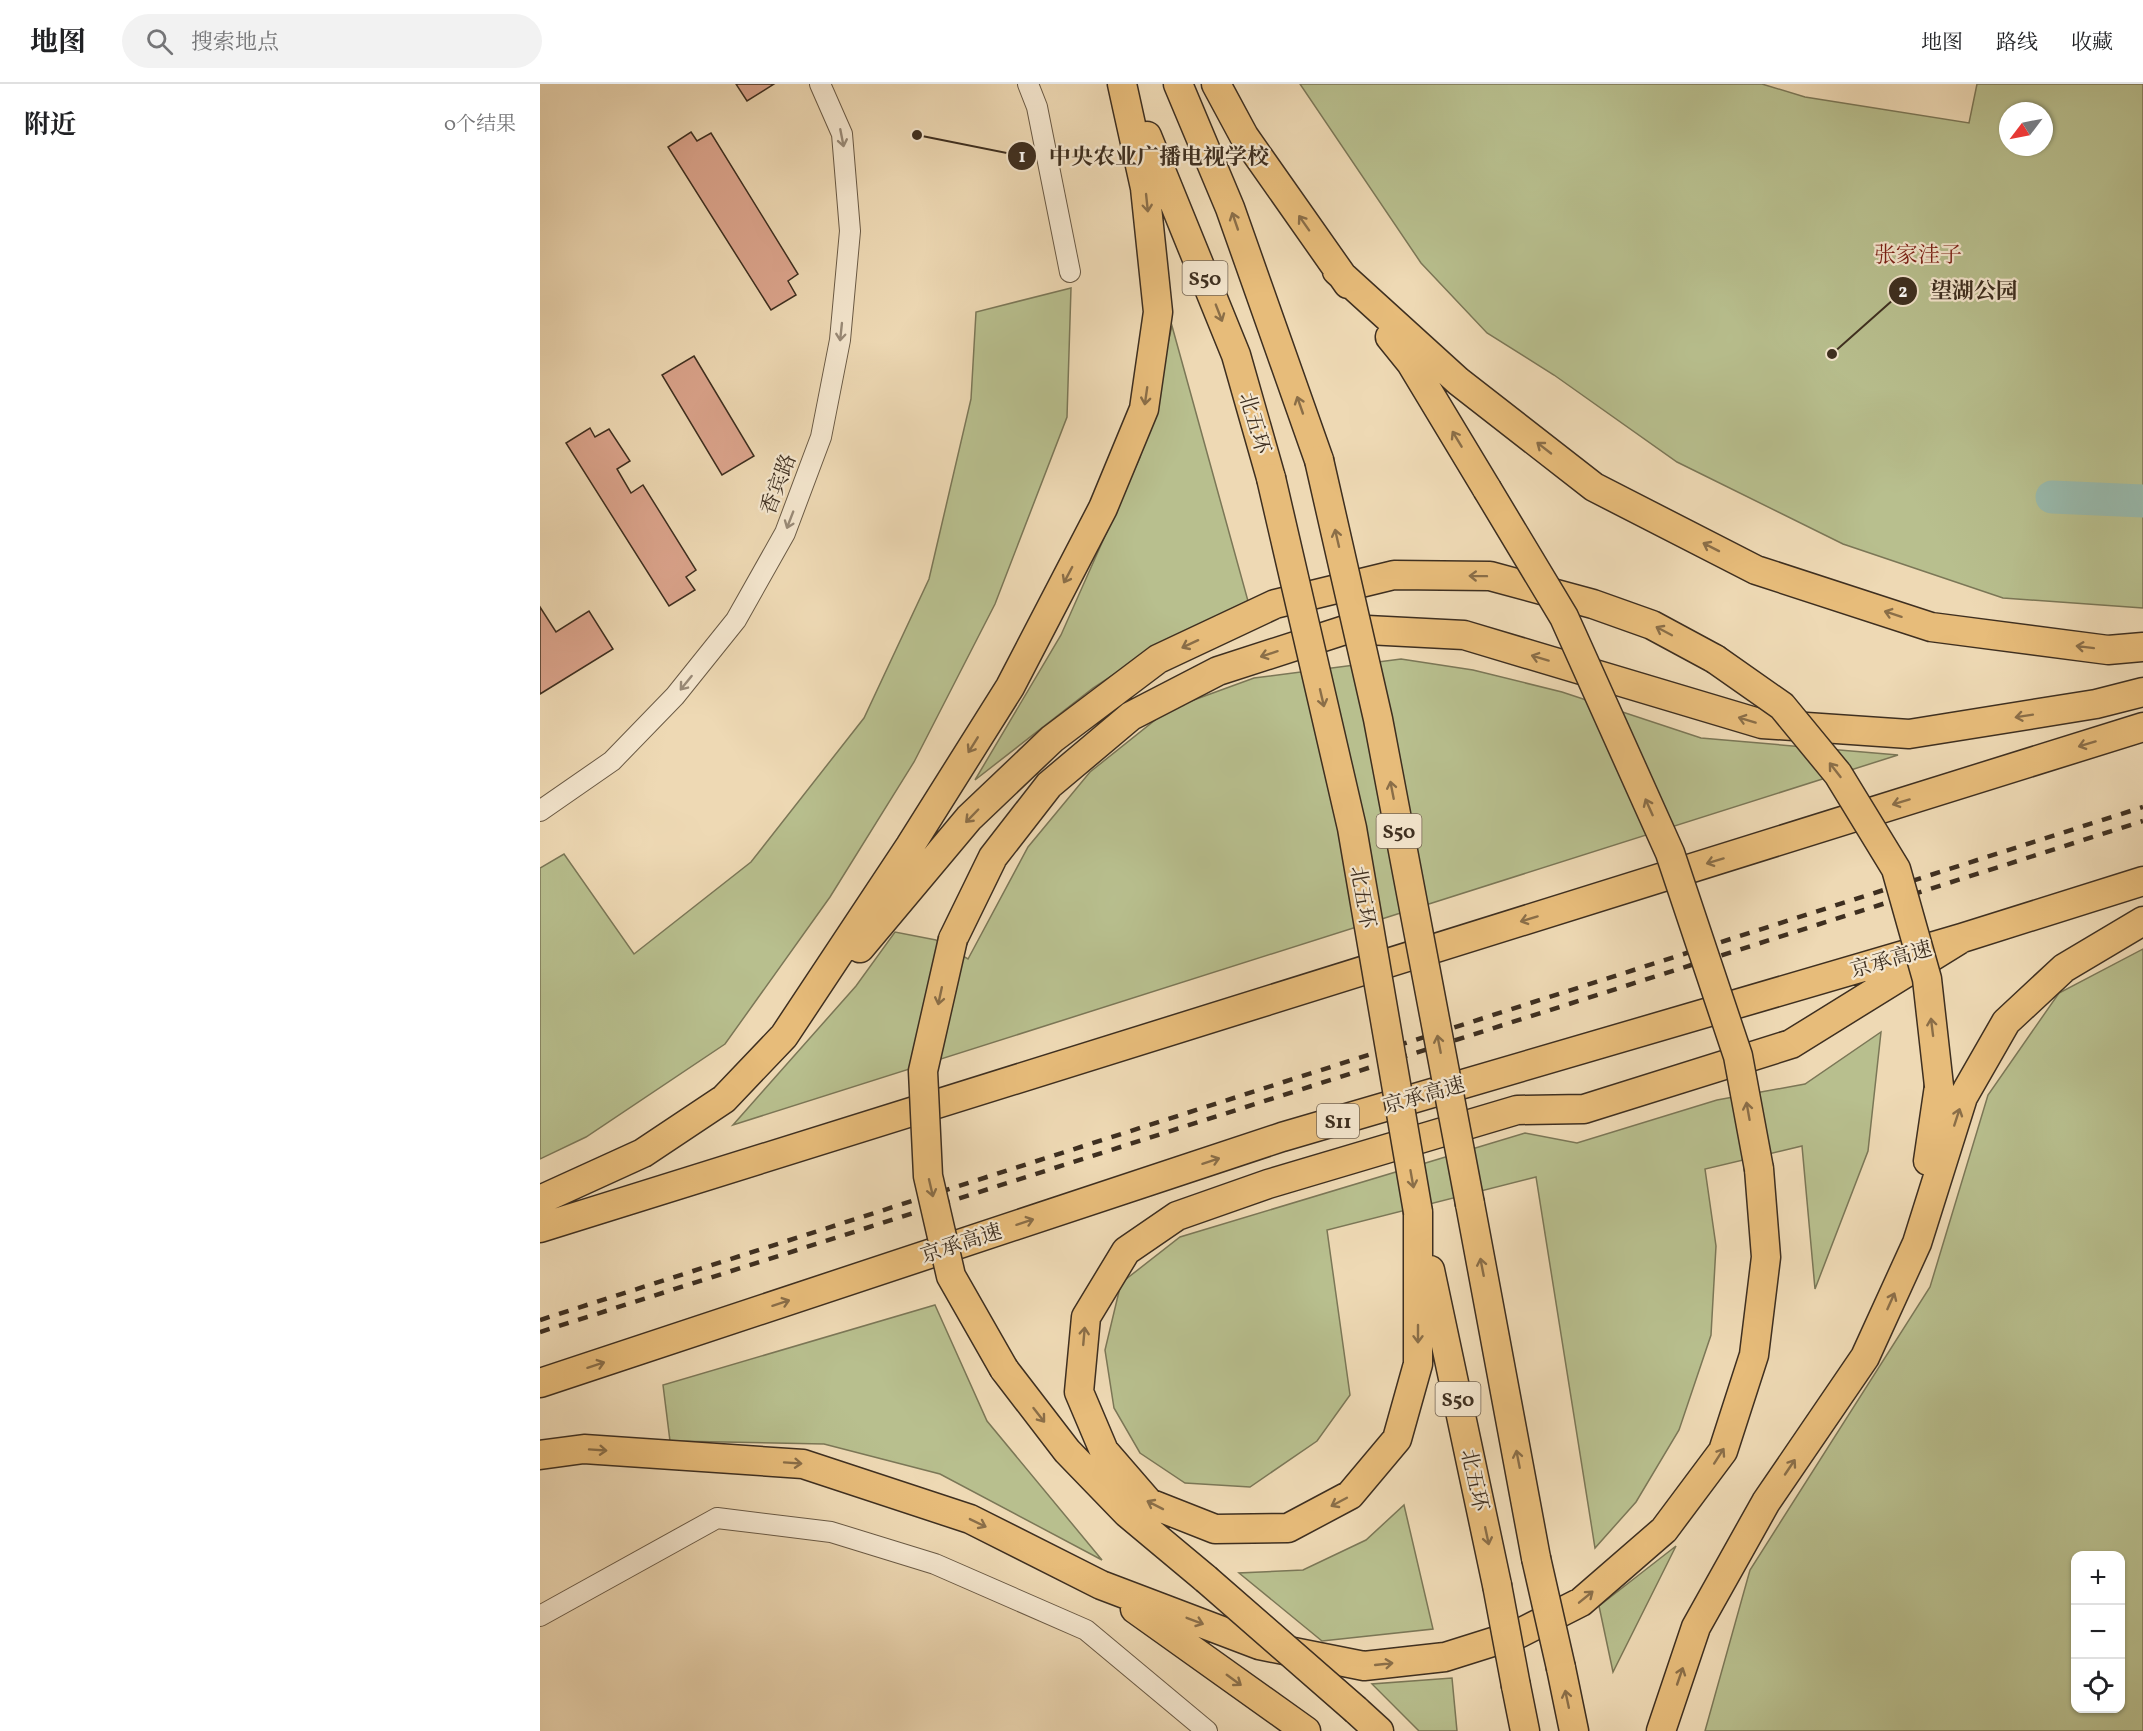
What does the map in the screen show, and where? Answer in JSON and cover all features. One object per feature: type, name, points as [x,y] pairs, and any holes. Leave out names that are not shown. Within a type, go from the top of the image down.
[{"type":"highway","name":"北五环","points":[[1123,84],[1236,355],[1271,477],[1352,828],[1418,1212],[1497,1585],[1525,1731]]},
{"type":"highway","points":[[784,1036],[910,846],[1010,687],[1103,508],[1144,409],[1158,312],[1145,188],[1123,84]]},
{"type":"highway","name":"S50","points":[[1178,84],[1230,208],[1320,460],[1378,719],[1536,1558],[1574,1731]]},
{"type":"highway","points":[[540,1455],[584,1449],[803,1464],[970,1519],[1101,1585],[1259,1645],[1364,1666],[1445,1658],[1518,1634],[1581,1602],[1664,1530],[1723,1451],[1755,1344],[1766,1257],[1759,1169],[1738,1056],[1670,852],[1564,617],[1411,363],[1337,271],[1244,136],[1216,84]]},
{"type":"highway","points":[[1337,271],[1458,381],[1594,487],[1756,570],[1931,627],[2108,650],[2143,647]]},
{"type":"highway","points":[[540,1200],[633,1158],[724,1099],[784,1036],[969,818],[1052,739],[1158,659],[1275,604],[1394,575],[1490,576],[1593,604],[1652,625],[1715,659],[1782,706],[1838,774],[1896,869],[1926,979],[1939,1086],[1917,1243]]},
{"type":"highway","points":[[1379,1731],[1127,1513],[1067,1451],[1004,1369],[951,1276],[928,1176],[923,1071],[953,939],[993,856],[1049,785],[1131,716],[1218,671],[1348,629],[1464,635],[1762,724],[1909,735],[2096,704],[2143,692]]},
{"type":"highway","points":[[540,1228],[2143,727]]},
{"type":"highway","name":"京承高速","points":[[540,1383],[1282,1137],[1962,938],[2143,881]]},
{"type":"highway","points":[[1661,1731],[1696,1627],[1766,1502],[1865,1357],[1917,1243],[1963,1097],[2006,1022],[2064,968],[2143,921]]},
{"type":"highway","points":[[1418,1212],[1418,1364],[1398,1439],[1350,1495],[1288,1528],[1215,1529],[1149,1503],[1104,1451],[1079,1392],[1086,1317],[1126,1251],[1177,1216],[1268,1184],[1517,1110],[1584,1108],[1791,1044],[1962,938]]},
{"type":"highway","points":[[1101,1585],[1306,1731]]},
{"type":"street","name":"香宾路","points":[[540,811],[612,761],[675,696],[736,620],[785,533],[821,438],[840,340],[850,231],[842,134],[820,84]]},
{"type":"street","points":[[1028,84],[1037,107],[1070,272]]},
{"type":"street","points":[[540,1616],[717,1518],[831,1532],[935,1564],[1086,1630],[1207,1731]]},
{"type":"green space","points":[[1300,84],[1762,84],[1805,97],[1969,123],[1977,84],[2143,84],[2143,608],[2003,598],[1843,544],[1677,462],[1554,375],[1487,333],[1421,263]]},
{"type":"green space","points":[[1071,288],[1067,417],[995,604],[914,762],[830,897],[725,1044],[586,1137],[540,1159],[540,868],[564,854],[634,954],[751,862],[864,718],[929,579],[971,399],[976,312]]},
{"type":"green space","points":[[1172,326],[1248,601],[1163,642],[1093,688],[975,780],[1061,635],[1140,457]]},
{"type":"green space","points":[[1401,659],[1473,670],[1562,692],[1701,738],[1898,755],[733,1125],[856,986],[895,932],[936,940],[968,959],[1028,847],[1090,772],[1169,709],[1254,678]]},
{"type":"green space","points":[[2143,949],[2143,1731],[1705,1731],[1750,1570],[1930,1287],[1988,1095],[2059,993]]},
{"type":"green space","points":[[1881,1032],[1868,1151],[1815,1289],[1802,1146],[1705,1169],[1716,1246],[1711,1335],[1679,1430],[1636,1502],[1595,1548],[1536,1177],[1327,1230],[1350,1395],[1317,1441],[1250,1487],[1185,1483],[1140,1453],[1114,1408],[1105,1350],[1121,1283],[1180,1237],[1525,1133],[1577,1143],[1717,1100],[1805,1084]]},
{"type":"green space","points":[[935,1305],[987,1421],[1102,1560],[940,1474],[824,1444],[670,1441],[663,1385]]},
{"type":"green space","points":[[1404,1505],[1433,1629],[1322,1641],[1239,1573],[1303,1570],[1366,1540]]},
{"type":"green space","points":[[1676,1546],[1613,1672],[1599,1606]]},
{"type":"green space","points":[[1452,1678],[1457,1731],[1419,1731],[1372,1684]]},
{"type":"building","points":[[736,84],[774,84],[747,101]]},
{"type":"building","points":[[691,132],[697,141],[711,133],[798,274],[788,281],[796,295],[771,310],[668,147]]},
{"type":"building","points":[[694,356],[754,456],[722,475],[662,375]]},
{"type":"building","points":[[590,428],[595,437],[609,429],[630,461],[617,469],[631,493],[643,485],[696,570],[686,577],[695,590],[669,606],[566,443]]},
{"type":"building","points":[[540,607],[556,632],[589,611],[613,649],[540,694]]},
{"type":"waterway","points":[[2052,497],[2143,501]]},
{"type":"railway","points":[[540,1320],[2143,807]]},
{"type":"railway","points":[[540,1332],[2143,821]]},
{"type":"place","name":"中央农业广播电视学校","points":[[917,135]]},
{"type":"place","name":"望湖公园","points":[[1832,354]]},
{"type":"district","name":"张家洼子","points":[[1918,254]]}]
